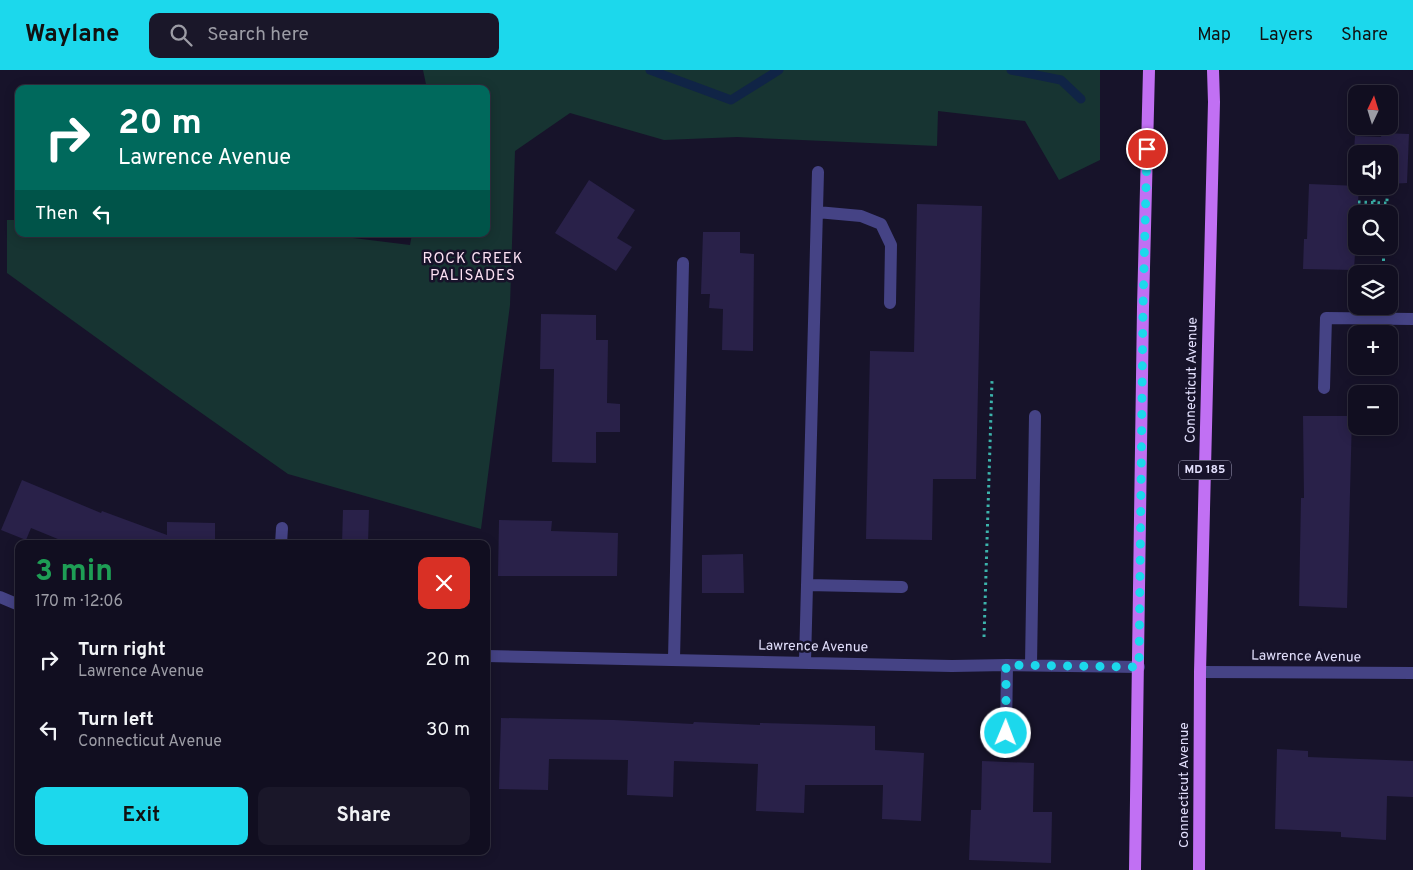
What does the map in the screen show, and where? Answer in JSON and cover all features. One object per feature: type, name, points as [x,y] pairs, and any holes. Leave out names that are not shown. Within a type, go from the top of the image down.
[{"type":"main road","points":[[1135,870],[1143,307],[1149,70]]},
{"type":"main road","name":"Connecticut Avenue","points":[[1199,870],[1200,672],[1213,70]]},
{"type":"street","points":[[805,661],[818,172]]},
{"type":"street","points":[[817,212],[861,216],[881,224],[891,245],[890,303]]},
{"type":"street","points":[[674,659],[683,263]]},
{"type":"street","points":[[1324,388],[1326,318],[1413,320]]},
{"type":"street","points":[[1032,665],[1035,416]]},
{"type":"street","points":[[281,540],[282,528]]},
{"type":"street","points":[[807,585],[902,587]]},
{"type":"street","points":[[0,597],[15,603]]},
{"type":"street","name":"Lawrence Avenue","points":[[490,656],[805,661],[952,666],[1139,667]]},
{"type":"street","points":[[1006,665],[1006,733]]},
{"type":"street","name":"Lawrence Avenue","points":[[1200,672],[1413,674]]},
{"type":"path","points":[[1374,195],[1374,202]]},
{"type":"path","points":[[1358,202],[1387,203],[1387,195]]},
{"type":"path","points":[[984,637],[992,381]]},
{"type":"green space","points":[[423,70],[1100,70],[1100,160],[1059,180],[1025,121],[938,111],[937,146],[737,137],[664,140],[570,113],[515,151],[510,305],[481,529],[288,474],[7,273],[7,220],[15,220],[15,237],[345,237],[410,245],[411,237],[490,237],[490,85],[426,85]]},
{"type":"building","points":[[1409,134],[1407,183],[1398,184],[1398,145],[1354,145],[1355,136],[1381,137],[1382,135]]},
{"type":"building","points":[[589,180],[635,210],[617,238],[632,247],[616,271],[555,233]]},
{"type":"building","points":[[1309,184],[1348,186],[1348,195],[1358,195],[1358,205],[1348,205],[1348,255],[1355,255],[1354,265],[1348,265],[1348,270],[1303,269],[1304,239],[1307,239]]},
{"type":"building","points":[[917,204],[982,206],[976,479],[933,479],[932,540],[866,539],[870,351],[914,352]]},
{"type":"building","points":[[703,232],[740,232],[740,253],[754,254],[753,351],[722,350],[723,309],[709,308],[710,294],[701,294]]},
{"type":"building","points":[[541,314],[596,315],[596,340],[608,340],[607,403],[620,404],[620,432],[596,432],[596,463],[552,462],[554,369],[540,369]]},
{"type":"building","points":[[1303,416],[1348,416],[1348,435],[1352,435],[1347,608],[1299,606],[1301,498],[1304,498]]},
{"type":"building","points":[[22,480],[101,513],[102,511],[167,535],[167,522],[215,523],[215,540],[60,540],[31,528],[26,540],[1,530]]},
{"type":"building","points":[[343,510],[369,510],[368,540],[342,540]]},
{"type":"building","points":[[499,520],[552,521],[551,531],[618,533],[617,576],[498,576]]},
{"type":"building","points":[[743,554],[744,593],[702,593],[702,555]]},
{"type":"building","points":[[501,718],[614,720],[693,724],[694,722],[760,725],[760,723],[875,726],[875,750],[924,753],[921,821],[882,819],[883,785],[805,785],[804,813],[756,811],[758,764],[674,761],[673,797],[627,795],[628,760],[549,759],[548,790],[499,789]]},
{"type":"building","points":[[1277,749],[1308,751],[1308,757],[1413,761],[1413,797],[1387,796],[1386,840],[1341,837],[1341,832],[1275,829]]},
{"type":"building","points":[[982,761],[1034,763],[1033,812],[1052,812],[1051,863],[969,860],[971,810],[981,810]]},
{"type":"waterway","points":[[650,70],[731,100],[779,70]]},
{"type":"waterway","points":[[1011,70],[1061,80],[1081,99]]},
{"type":"district","name":"ROCK CREEK PALISADES","points":[[473,268]]},
{"type":"route","points":[[1006,733],[1006,665],[1139,667],[1143,307],[1147,149]]}]
